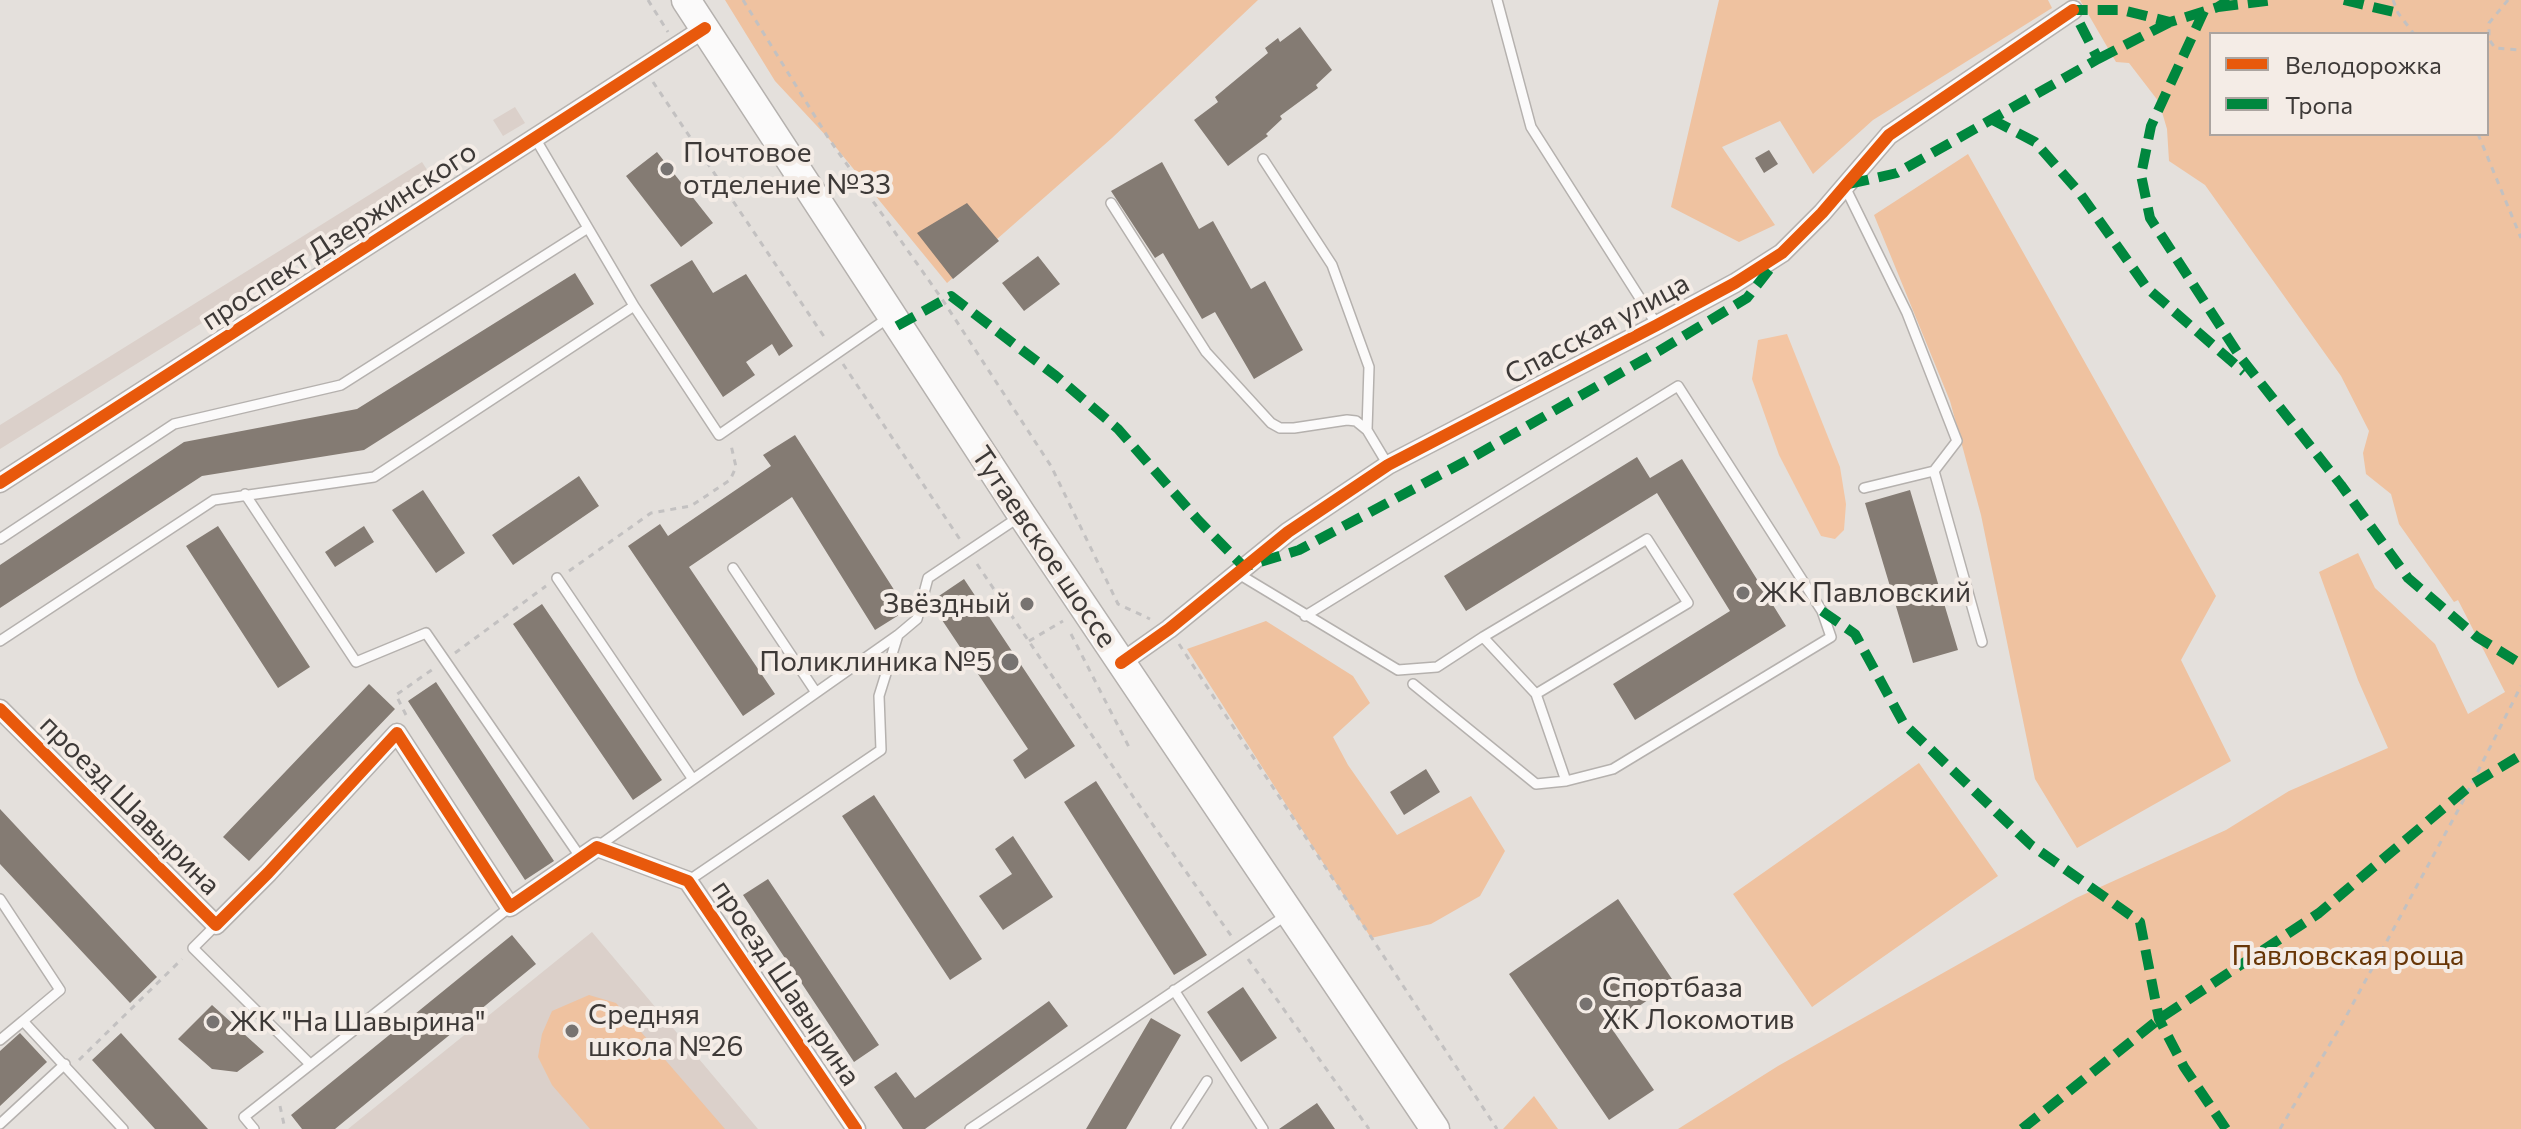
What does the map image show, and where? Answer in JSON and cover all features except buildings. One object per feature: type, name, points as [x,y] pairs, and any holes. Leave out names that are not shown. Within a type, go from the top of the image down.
[{"type":"main road","name":"Тутаевское шоссе","points":[[686,0],[1022,515],[1435,1129]]},
{"type":"street","name":"Спасская улица","points":[[1121,663],[1169,629],[1288,532],[1388,465],[1657,325],[1735,283],[1782,253],[1822,213],[1889,135],[2070,5]]},
{"type":"street","name":"проспект Дзержинского","points":[[0,483],[705,28]]},
{"type":"street","name":"проезд Шавырина","points":[[1,712],[216,925],[397,733],[510,907]]},
{"type":"street","points":[[510,907],[597,847]]},
{"type":"street","name":"проезд Шавырина","points":[[597,847],[688,881],[856,1129]]},
{"type":"lane","points":[[1497,0],[1531,127],[1657,325]]},
{"type":"lane","points":[[535,138],[634,306],[719,435],[891,316]]},
{"type":"lane","points":[[1263,159],[1332,265],[1369,367],[1367,430]]},
{"type":"lane","points":[[1844,185],[1907,313],[1957,441],[1934,471],[1864,488]]},
{"type":"lane","points":[[1111,203],[1206,352],[1271,423],[1280,428],[1294,428],[1356,421],[1367,430],[1388,465]]},
{"type":"lane","points":[[0,539],[174,424],[341,385],[588,228]]},
{"type":"lane","points":[[0,641],[214,500],[374,477],[634,306]]},
{"type":"lane","points":[[1305,616],[1678,386],[1822,611],[1831,637],[1613,769],[1566,781],[1536,784],[1413,684]]},
{"type":"lane","points":[[1934,471],[1982,642]]},
{"type":"lane","points":[[245,494],[356,662],[426,633],[581,858]]},
{"type":"lane","points":[[597,847],[898,635],[917,619],[928,578],[1022,515]]},
{"type":"lane","points":[[1237,573],[1398,670],[1437,667],[1647,539],[1688,603],[1536,694]]},
{"type":"lane","points":[[733,568],[815,691]]},
{"type":"lane","points":[[557,578],[692,778]]},
{"type":"lane","points":[[688,881],[881,750],[879,696],[898,635]]},
{"type":"lane","points":[[1483,637],[1536,694],[1566,781]]},
{"type":"lane","points":[[0,899],[60,990],[0,1040]]},
{"type":"lane","points":[[254,1129],[244,1117],[510,907]]},
{"type":"lane","points":[[970,1129],[1288,914]]},
{"type":"lane","points":[[216,925],[193,948],[310,1064]]},
{"type":"lane","points":[[1174,990],[1263,1129]]},
{"type":"lane","points":[[23,1021],[123,1129]]},
{"type":"lane","points":[[0,1124],[67,1066]]},
{"type":"lane","points":[[1176,1129],[1207,1081]]},
{"type":"path","points":[[648,0],[668,32]]},
{"type":"path","points":[[743,0],[829,139],[942,299],[1051,466],[1118,604],[1169,629],[1497,1129]]},
{"type":"path","points":[[2393,0],[2398,13],[2412,32]]},
{"type":"path","points":[[2508,0],[2489,23],[2489,39],[2495,48],[2521,50]]},
{"type":"path","points":[[644,68],[1134,798],[1369,1129]]},
{"type":"path","points":[[2479,136],[2521,238]]},
{"type":"path","points":[[1029,641],[1063,620]]},
{"type":"path","points":[[1071,634],[1131,751]]},
{"type":"path","points":[[2280,1129],[2343,1022],[2463,801],[2521,686]]},
{"type":"path","points":[[67,1066],[193,948]]},
{"type":"path","points":[[276,1091],[285,1129]]},
{"type":"shaded area","points":[[515,107],[525,123],[503,136],[493,120]]},
{"type":"shaded area","points":[[422,162],[433,179],[0,449],[0,425]]},
{"type":"shaded area","points":[[1787,334],[1840,467],[1846,504],[1844,530],[1835,539],[1821,536],[1779,455],[1752,379],[1758,340]]},
{"type":"shaded area","name":"Средняя школа №26","points":[[592,932],[758,1129],[348,1129]]},
{"type":"green space","points":[[725,0],[1258,0],[1112,138],[947,283],[829,139],[775,81]]},
{"type":"green space","points":[[1719,0],[2048,0],[2052,8],[1873,120],[1813,174],[1780,121],[1722,147],[1775,225],[1739,242],[1671,207]]},
{"type":"green space","name":"Павловская роща","points":[[2080,0],[2521,0],[2521,1129],[1678,1129],[1778,1066],[2076,898],[2226,830],[2289,791],[2388,748],[2358,680],[2319,572],[2358,553],[2375,588],[2435,644],[2468,714],[2505,692],[2458,600],[2454,602],[2399,524],[2391,494],[2366,474],[2363,453],[2369,431],[2341,376],[2205,185],[2169,161],[2167,129],[2159,102],[2129,63],[2116,62]]},
{"type":"green space","points":[[1968,154],[2216,596],[2181,660],[2231,761],[2077,848],[2035,779],[1981,515],[1950,401],[1874,215]]},
{"type":"green space","points":[[1266,621],[1353,676],[1370,703],[1333,737],[1348,765],[1397,835],[1471,796],[1505,851],[1480,896],[1431,924],[1371,938],[1187,649]]},
{"type":"green space","points":[[1919,763],[1998,876],[1812,1007],[1733,894]]},
{"type":"green space","points":[[589,995],[616,1003],[725,1129],[590,1129],[552,1085],[538,1057],[542,1034],[552,1011]]},
{"type":"green space","points":[[1534,1096],[1558,1129],[1503,1129]]},
{"type":"marked path","points":[[1849,184],[1897,173],[2098,59],[2073,10],[2122,10],[2170,22],[2218,7],[2229,0]]},
{"type":"marked path","points":[[2218,7],[2275,0]]},
{"type":"marked path","points":[[2344,0],[2398,13]]},
{"type":"marked path","points":[[2204,11],[2151,126],[2141,175],[2150,218],[2241,358],[2341,485],[2408,578],[2477,637],[2521,664]]},
{"type":"marked path","points":[[2098,59],[2170,22]]},
{"type":"marked path","points":[[1991,119],[2035,142],[2079,192],[2147,288],[2244,372]]},
{"type":"marked path","points":[[897,326],[951,296],[1056,376],[1118,429],[1244,567],[1299,550],[1466,461],[1659,351],[1747,298],[1772,266]]},
{"type":"marked path","points":[[1822,611],[1855,634],[1904,724],[2031,845],[2140,922],[2159,1019],[2184,1067],[2226,1129]]},
{"type":"marked path","points":[[2022,1129],[2159,1019],[2319,913],[2471,785],[2521,755]]},
{"type":"cycle path","points":[[1121,663],[1169,629],[1288,532],[1388,465],[1657,325],[1735,283],[1782,253],[1822,213],[1889,135],[2073,10]]},
{"type":"cycle path","points":[[0,483],[705,28]]},
{"type":"cycle path","points":[[0,709],[216,925],[397,733],[510,907],[597,847],[688,881],[856,1129]]},
{"type":"place","name":"Почтовое отделение №33","points":[[667,169]]},
{"type":"place","name":"ЖК Павловский","points":[[1743,593]]},
{"type":"place","name":"Звёздный","points":[[1027,604]]},
{"type":"place","name":"Поликлиника №5","points":[[1010,662]]},
{"type":"place","name":"Спортбаза ХК Локомотив","points":[[1586,1004]]},
{"type":"place","name":"ЖК \"На Шавырина\"","points":[[213,1022]]},
{"type":"place","name":"Средняя школа №26","points":[[572,1031]]}]
